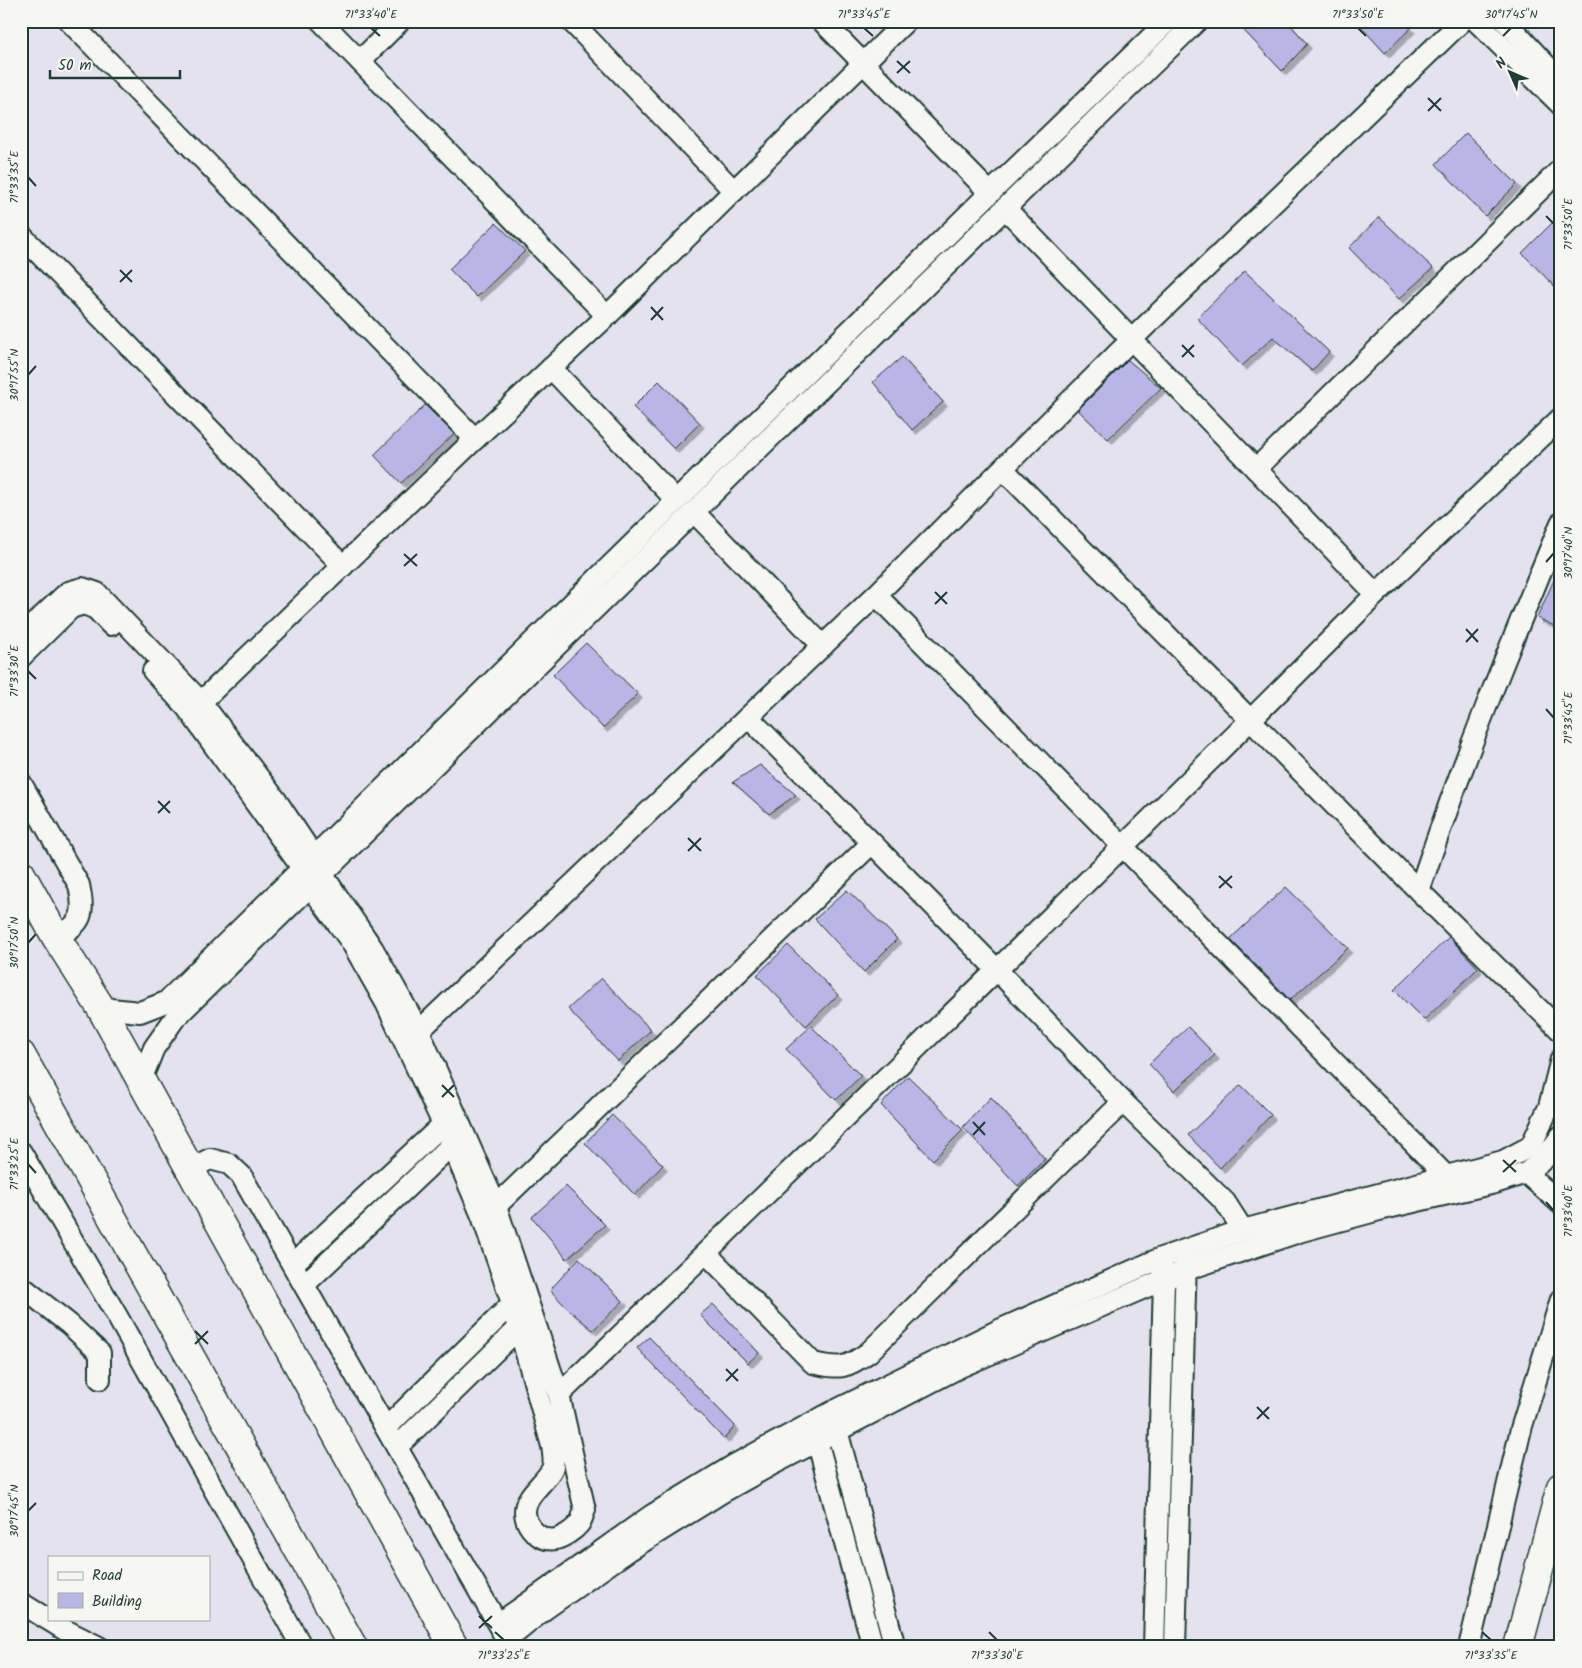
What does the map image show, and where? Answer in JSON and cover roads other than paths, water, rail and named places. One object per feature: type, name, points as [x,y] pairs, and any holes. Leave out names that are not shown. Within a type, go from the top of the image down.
[{"type":"main road","points":[[21,874],[56,937],[101,1008],[454,1647]]},
{"type":"main road","points":[[21,1055],[353,1647]]},
{"type":"main road","points":[[1518,1647],[1561,1487]]},
{"type":"street","points":[[69,21],[475,439]]},
{"type":"street","points":[[321,21],[607,316]]},
{"type":"street","points":[[360,61],[400,21]]},
{"type":"street","points":[[571,21],[734,191]]},
{"type":"street","points":[[822,21],[990,193]]},
{"type":"street","points":[[201,702],[475,439],[607,316],[906,21]]},
{"type":"street","points":[[141,1080],[154,1048],[176,1018],[313,872],[676,500],[1168,21]]},
{"type":"street","points":[[101,1008],[140,1012],[166,1002],[313,872],[694,513],[1198,21]]},
{"type":"street","points":[[419,1031],[876,595],[1132,339],[1462,21]]},
{"type":"street","points":[[1476,21],[1561,104]]},
{"type":"street","points":[[1505,21],[1561,81]]},
{"type":"street","points":[[1256,469],[1561,169]]},
{"type":"street","points":[[1005,208],[1376,594]]},
{"type":"street","points":[[21,235],[343,566]]},
{"type":"street","points":[[551,368],[676,500]]},
{"type":"street","points":[[559,1395],[997,970],[1376,594],[1561,418]]},
{"type":"street","points":[[1003,469],[1419,891],[1561,1031]]},
{"type":"street","points":[[694,513],[823,646]]},
{"type":"street","points":[[1419,891],[1447,805],[1485,705],[1561,523]]},
{"type":"street","points":[[21,636],[68,592],[82,588],[98,593],[201,702],[276,800],[313,872],[449,1118]]},
{"type":"street","points":[[876,595],[1446,1176]]},
{"type":"street","points":[[21,657],[71,608],[84,604],[96,609],[187,708],[372,949],[419,1031],[458,1139],[482,1216],[519,1298]]},
{"type":"street","points":[[748,717],[997,970],[1123,1102],[1225,1202],[1243,1230]]},
{"type":"street","points":[[21,783],[79,885],[82,902],[79,918],[72,929],[56,937]]},
{"type":"street","points":[[496,1206],[872,843]]},
{"type":"street","points":[[834,1421],[1164,1280],[1186,1260],[1243,1230],[1504,1161],[1530,1146],[1548,1107],[1561,1059]]},
{"type":"street","points":[[706,1252],[813,1363],[832,1368],[852,1364],[876,1345],[1123,1102]]},
{"type":"street","points":[[293,1264],[449,1118]]},
{"type":"street","points":[[190,1169],[210,1158],[229,1164],[241,1175],[506,1637],[652,1515],[734,1465],[815,1431],[997,1331],[1161,1258],[1186,1260],[1379,1210],[1495,1183],[1526,1173],[1544,1160],[1561,1136]]},
{"type":"street","points":[[458,1139],[496,1206],[526,1321],[552,1446],[554,1459],[552,1469],[536,1488],[525,1509],[526,1520],[533,1531],[543,1538],[556,1539],[568,1533],[580,1523],[585,1510],[559,1395],[526,1321]]},
{"type":"street","points":[[305,1284],[458,1139]]},
{"type":"street","points":[[21,1152],[117,1316],[302,1647]]},
{"type":"street","points":[[1526,1173],[1561,1204]]},
{"type":"street","points":[[1154,1647],[1164,1280],[1161,1258]]},
{"type":"street","points":[[1175,1647],[1186,1260]]},
{"type":"street","points":[[21,1286],[69,1324],[100,1353],[100,1380]]},
{"type":"street","points":[[386,1428],[519,1298]]},
{"type":"street","points":[[1469,1647],[1520,1428],[1561,1299]]},
{"type":"street","points":[[397,1446],[526,1321]]},
{"type":"street","points":[[834,1421],[895,1647]]},
{"type":"street","points":[[815,1431],[872,1647]]},
{"type":"street","points":[[21,1603],[48,1620]]},
{"type":"street","points":[[49,1620],[99,1647]]}]
